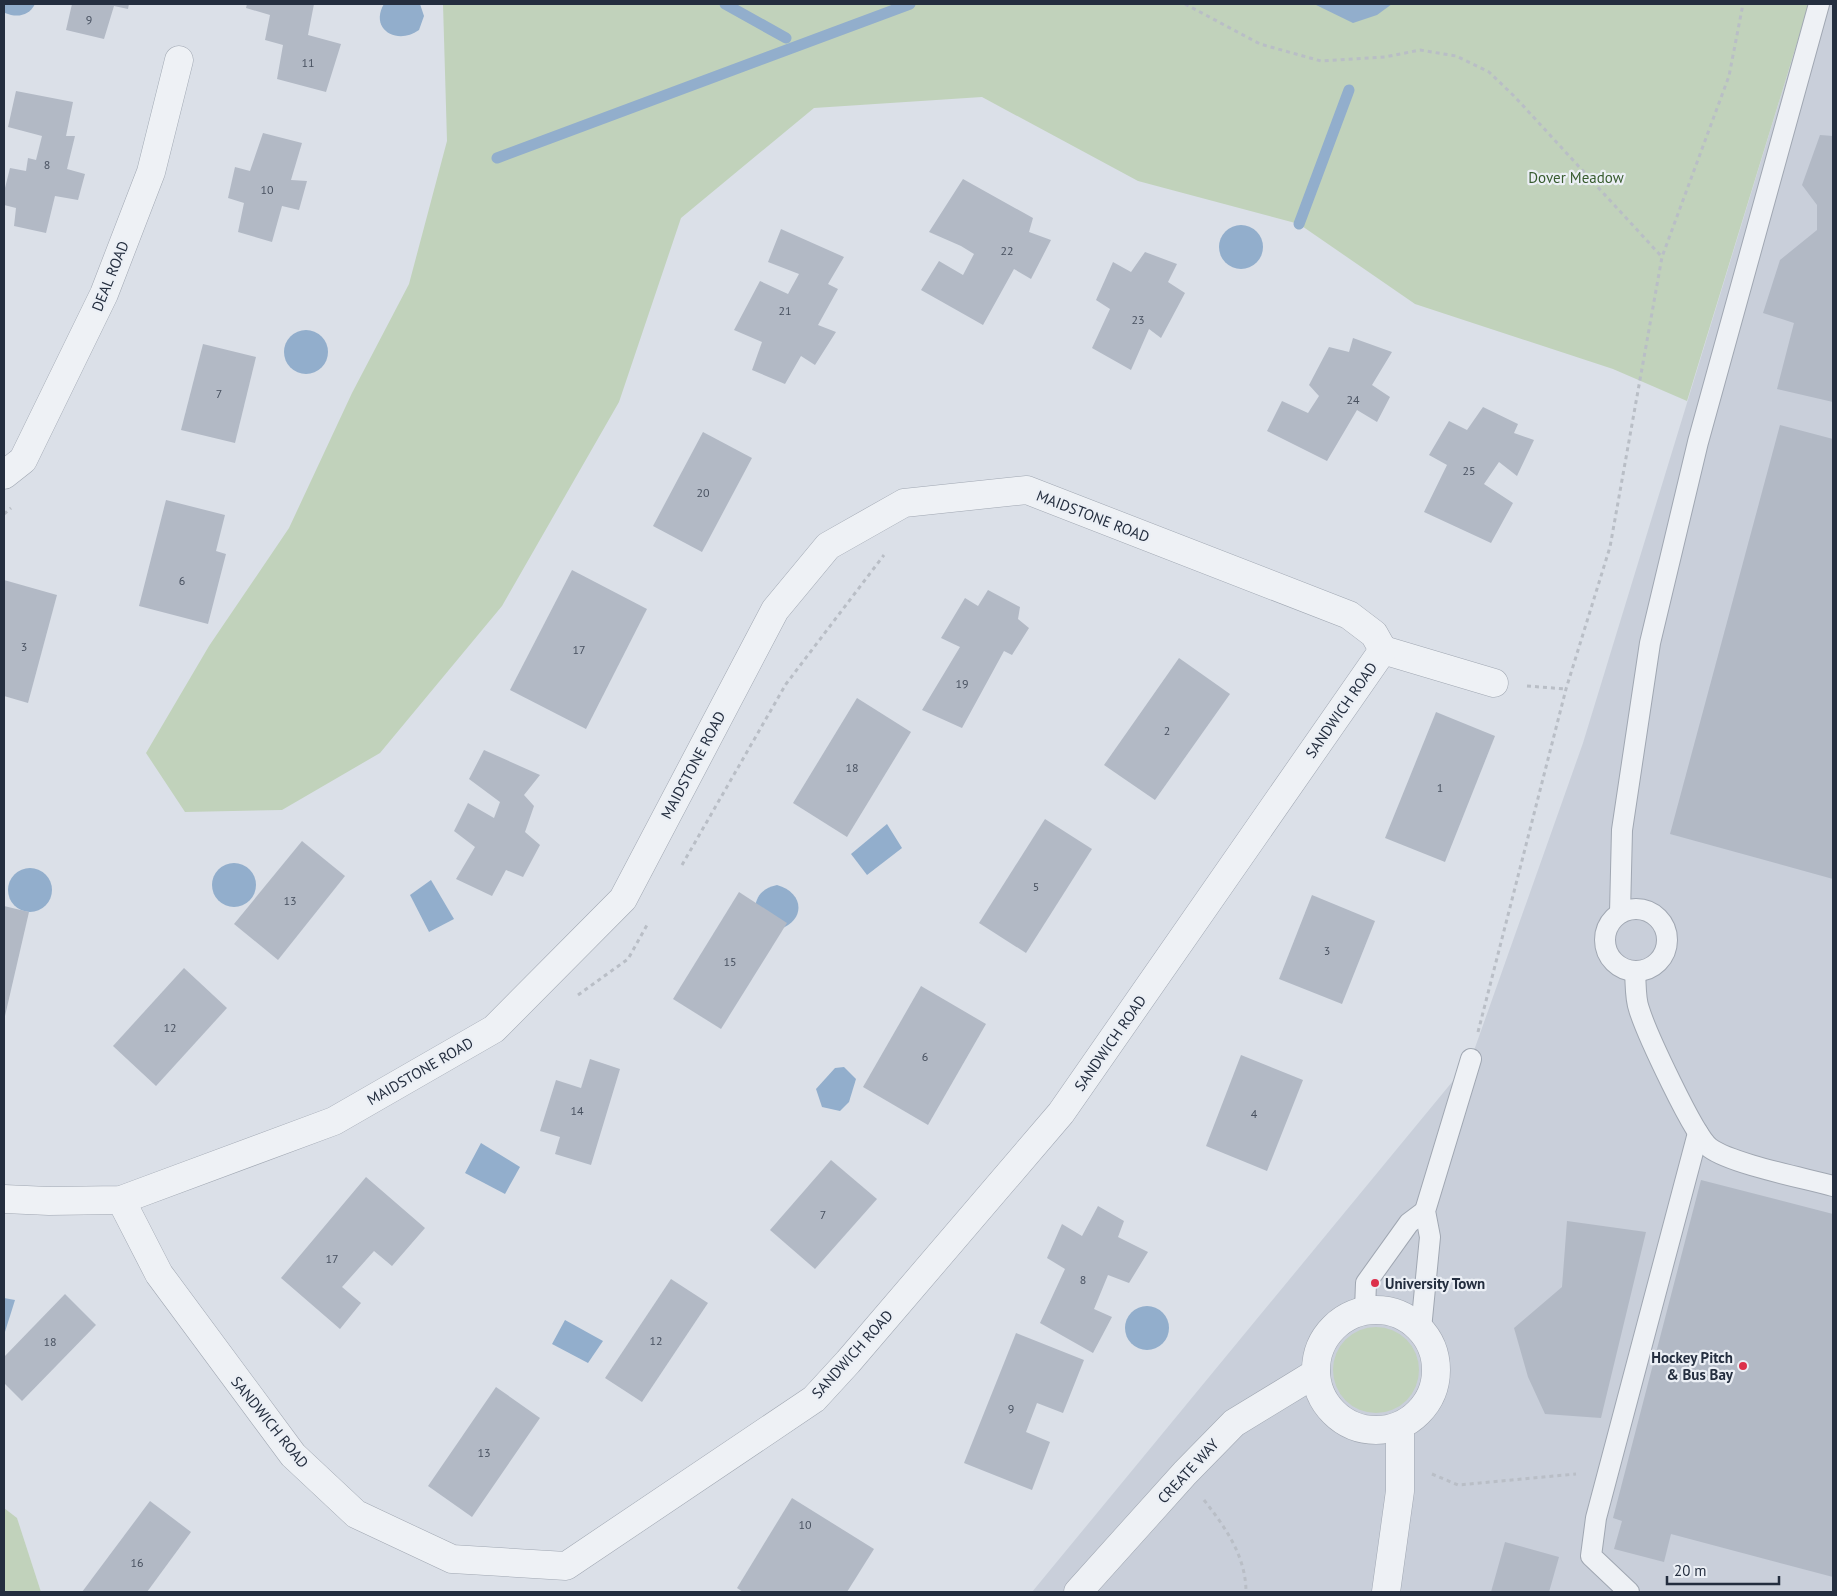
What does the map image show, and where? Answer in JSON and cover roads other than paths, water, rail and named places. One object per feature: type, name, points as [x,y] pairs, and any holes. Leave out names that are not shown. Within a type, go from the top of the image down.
[{"type":"street","name":"DEAL ROAD","points":[[4,475],[23,460],[104,294],[151,172],[179,60]]},
{"type":"street","name":"MAIDSTONE ROAD","points":[[4,1199],[121,1200],[334,1121],[494,1029],[623,899],[774,610],[828,546],[904,503],[1027,490],[1349,615],[1374,634],[1383,650]]},
{"type":"street","points":[[1383,650],[1494,683]]},
{"type":"street","name":"SANDWICH ROAD","points":[[121,1200],[159,1274],[217,1355],[293,1455],[356,1514],[452,1559],[566,1566],[814,1399],[848,1362],[1061,1113],[1383,650]]},
{"type":"street","points":[[1380,1309],[1409,1319],[1421,1329],[1431,1345],[1436,1364],[1435,1383],[1428,1401],[1422,1409],[1416,1416],[1400,1426],[1381,1431],[1361,1430],[1344,1422],[1330,1409],[1320,1392],[1316,1373],[1317,1356],[1324,1340],[1342,1321],[1365,1310],[1380,1309]]},
{"type":"street","name":"CREATE WAY","points":[[1081,1591],[1185,1473],[1234,1422],[1316,1373]]},
{"type":"street","points":[[1386,1592],[1400,1491],[1400,1426]]},
{"type":"lane","points":[[1620,913],[1639,909],[1658,917],[1666,931],[1666,947],[1658,961],[1635,972],[1620,966],[1607,949],[1606,939],[1607,929],[1620,913],[1622,830],[1650,642],[1698,442],[1819,4]]},
{"type":"lane","points":[[1635,972],[1638,1008],[1662,1063],[1698,1133],[1709,1148],[1733,1158],[1833,1186]]},
{"type":"lane","points":[[1421,1329],[1430,1237],[1425,1211],[1471,1059]]},
{"type":"lane","points":[[1629,1592],[1591,1556],[1596,1518],[1698,1133]]},
{"type":"lane","points":[[1365,1310],[1366,1283],[1409,1223],[1425,1211]]},
{"type":"water","points":[[4,4],[35,4],[29,11],[18,16],[5,13]]},
{"type":"water","points":[[384,4],[420,4],[424,16],[419,30],[411,35],[402,36],[388,32],[380,21],[380,13]]},
{"type":"water","points":[[1314,4],[1392,4],[1377,15],[1353,23]]},
{"type":"water","points":[[1241,225],[1253,229],[1259,235],[1263,247],[1259,259],[1253,265],[1241,269],[1229,265],[1223,259],[1219,247],[1223,235],[1229,229]]},
{"type":"water","points":[[306,330],[318,334],[324,340],[328,352],[324,364],[318,370],[306,374],[294,370],[288,364],[284,352],[288,340],[294,334]]},
{"type":"water","points":[[887,824],[902,848],[867,875],[851,854]]},
{"type":"water","points":[[234,863],[246,867],[252,873],[256,885],[252,897],[246,903],[234,907],[222,903],[216,897],[212,885],[216,873],[222,867]]},
{"type":"water","points":[[30,868],[42,872],[48,878],[52,890],[48,902],[42,908],[30,912],[18,908],[12,902],[8,890],[12,878],[18,872]]},
{"type":"water","points":[[431,880],[454,919],[429,932],[410,895]]},
{"type":"water","points":[[777,885],[786,888],[792,893],[798,906],[798,913],[795,919],[789,925],[780,929],[755,907],[757,899],[762,892]]},
{"type":"water","points":[[844,1067],[856,1079],[849,1102],[840,1111],[822,1107],[816,1089],[835,1068]]},
{"type":"water","points":[[481,1143],[520,1167],[505,1194],[465,1173]]},
{"type":"water","points":[[4,1298],[15,1300],[4,1335]]},
{"type":"water","points":[[1147,1306],[1159,1310],[1165,1316],[1169,1328],[1165,1340],[1159,1346],[1147,1350],[1135,1346],[1129,1340],[1125,1328],[1129,1316],[1135,1310]]},
{"type":"water","points":[[565,1320],[603,1341],[588,1363],[552,1344]]},
{"type":"waterway","points":[[725,4],[786,38]]},
{"type":"waterway","points":[[497,158],[910,4]]},
{"type":"waterway","points":[[1299,224],[1349,90]]},
{"type":"place","name":"University Town","points":[[1375,1283]]},
{"type":"place","name":"Hockey Pitch & Bus Bay","points":[[1743,1366]]},
{"type":"park label","name":"Dover Meadow","points":[[1576,177]]}]
